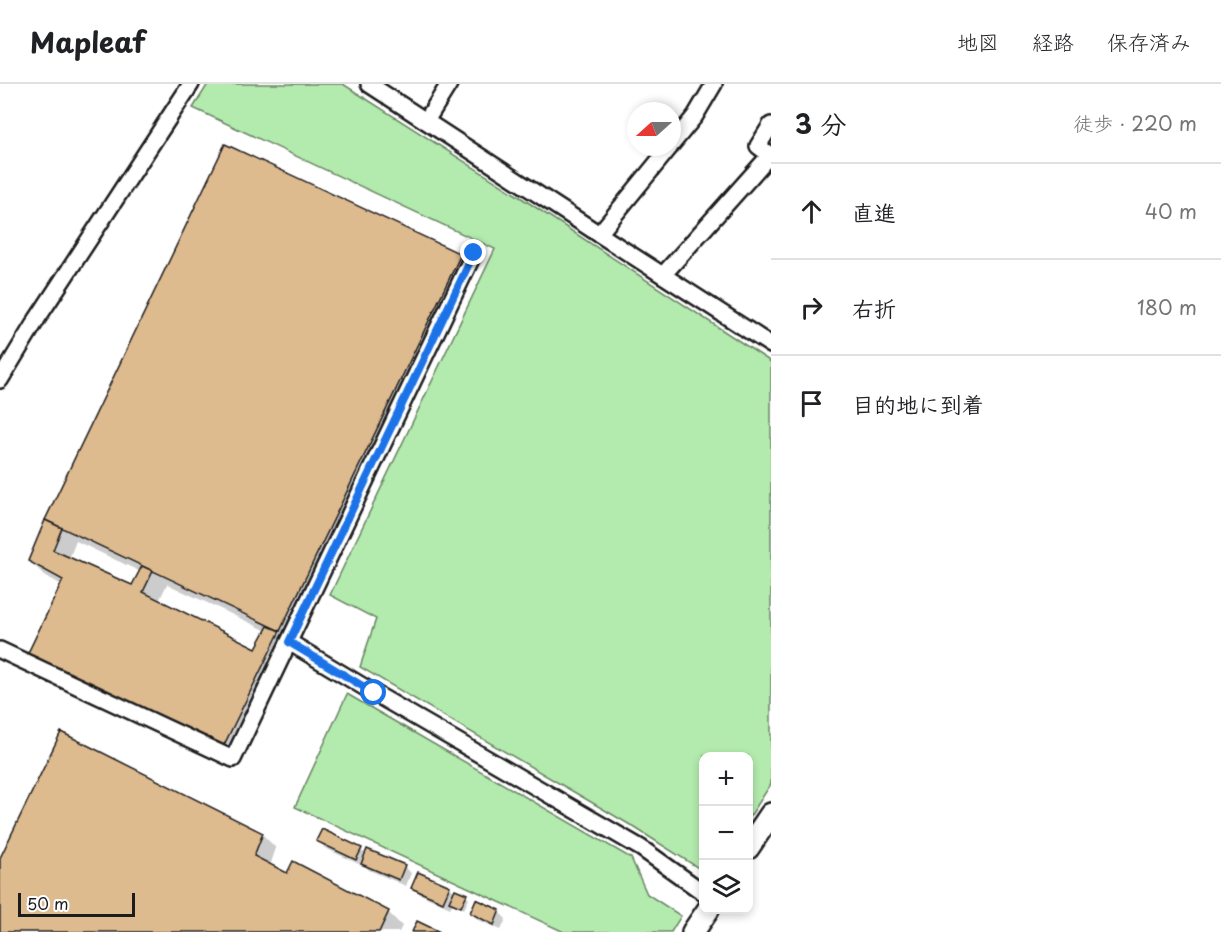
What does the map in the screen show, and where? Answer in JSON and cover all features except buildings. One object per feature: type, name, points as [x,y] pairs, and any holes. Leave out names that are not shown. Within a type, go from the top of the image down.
[{"type":"main road","points":[[753,841],[771,814]]},
{"type":"main road","points":[[693,932],[705,914]]},
{"type":"street","points":[[0,380],[37,319],[191,84]]},
{"type":"street","points":[[369,84],[771,345]]},
{"type":"street","points":[[426,121],[449,84]]},
{"type":"street","points":[[681,134],[695,116],[714,84]]},
{"type":"street","points":[[663,275],[770,155],[758,146],[771,125]]},
{"type":"street","points":[[599,234],[663,156]]},
{"type":"street","points":[[0,650],[233,759],[474,253]]},
{"type":"street","points":[[289,642],[640,848],[699,889]]},
{"type":"green space","points":[[208,84],[343,84],[771,362],[771,784],[753,812],[753,752],[699,752],[699,868],[632,826],[360,667],[376,619],[330,595],[495,249],[193,108]]},
{"type":"green space","points":[[347,694],[631,858],[647,894],[681,916],[671,932],[564,932],[295,807]]},
{"type":"route","points":[[374,693],[289,642],[474,253]]}]
